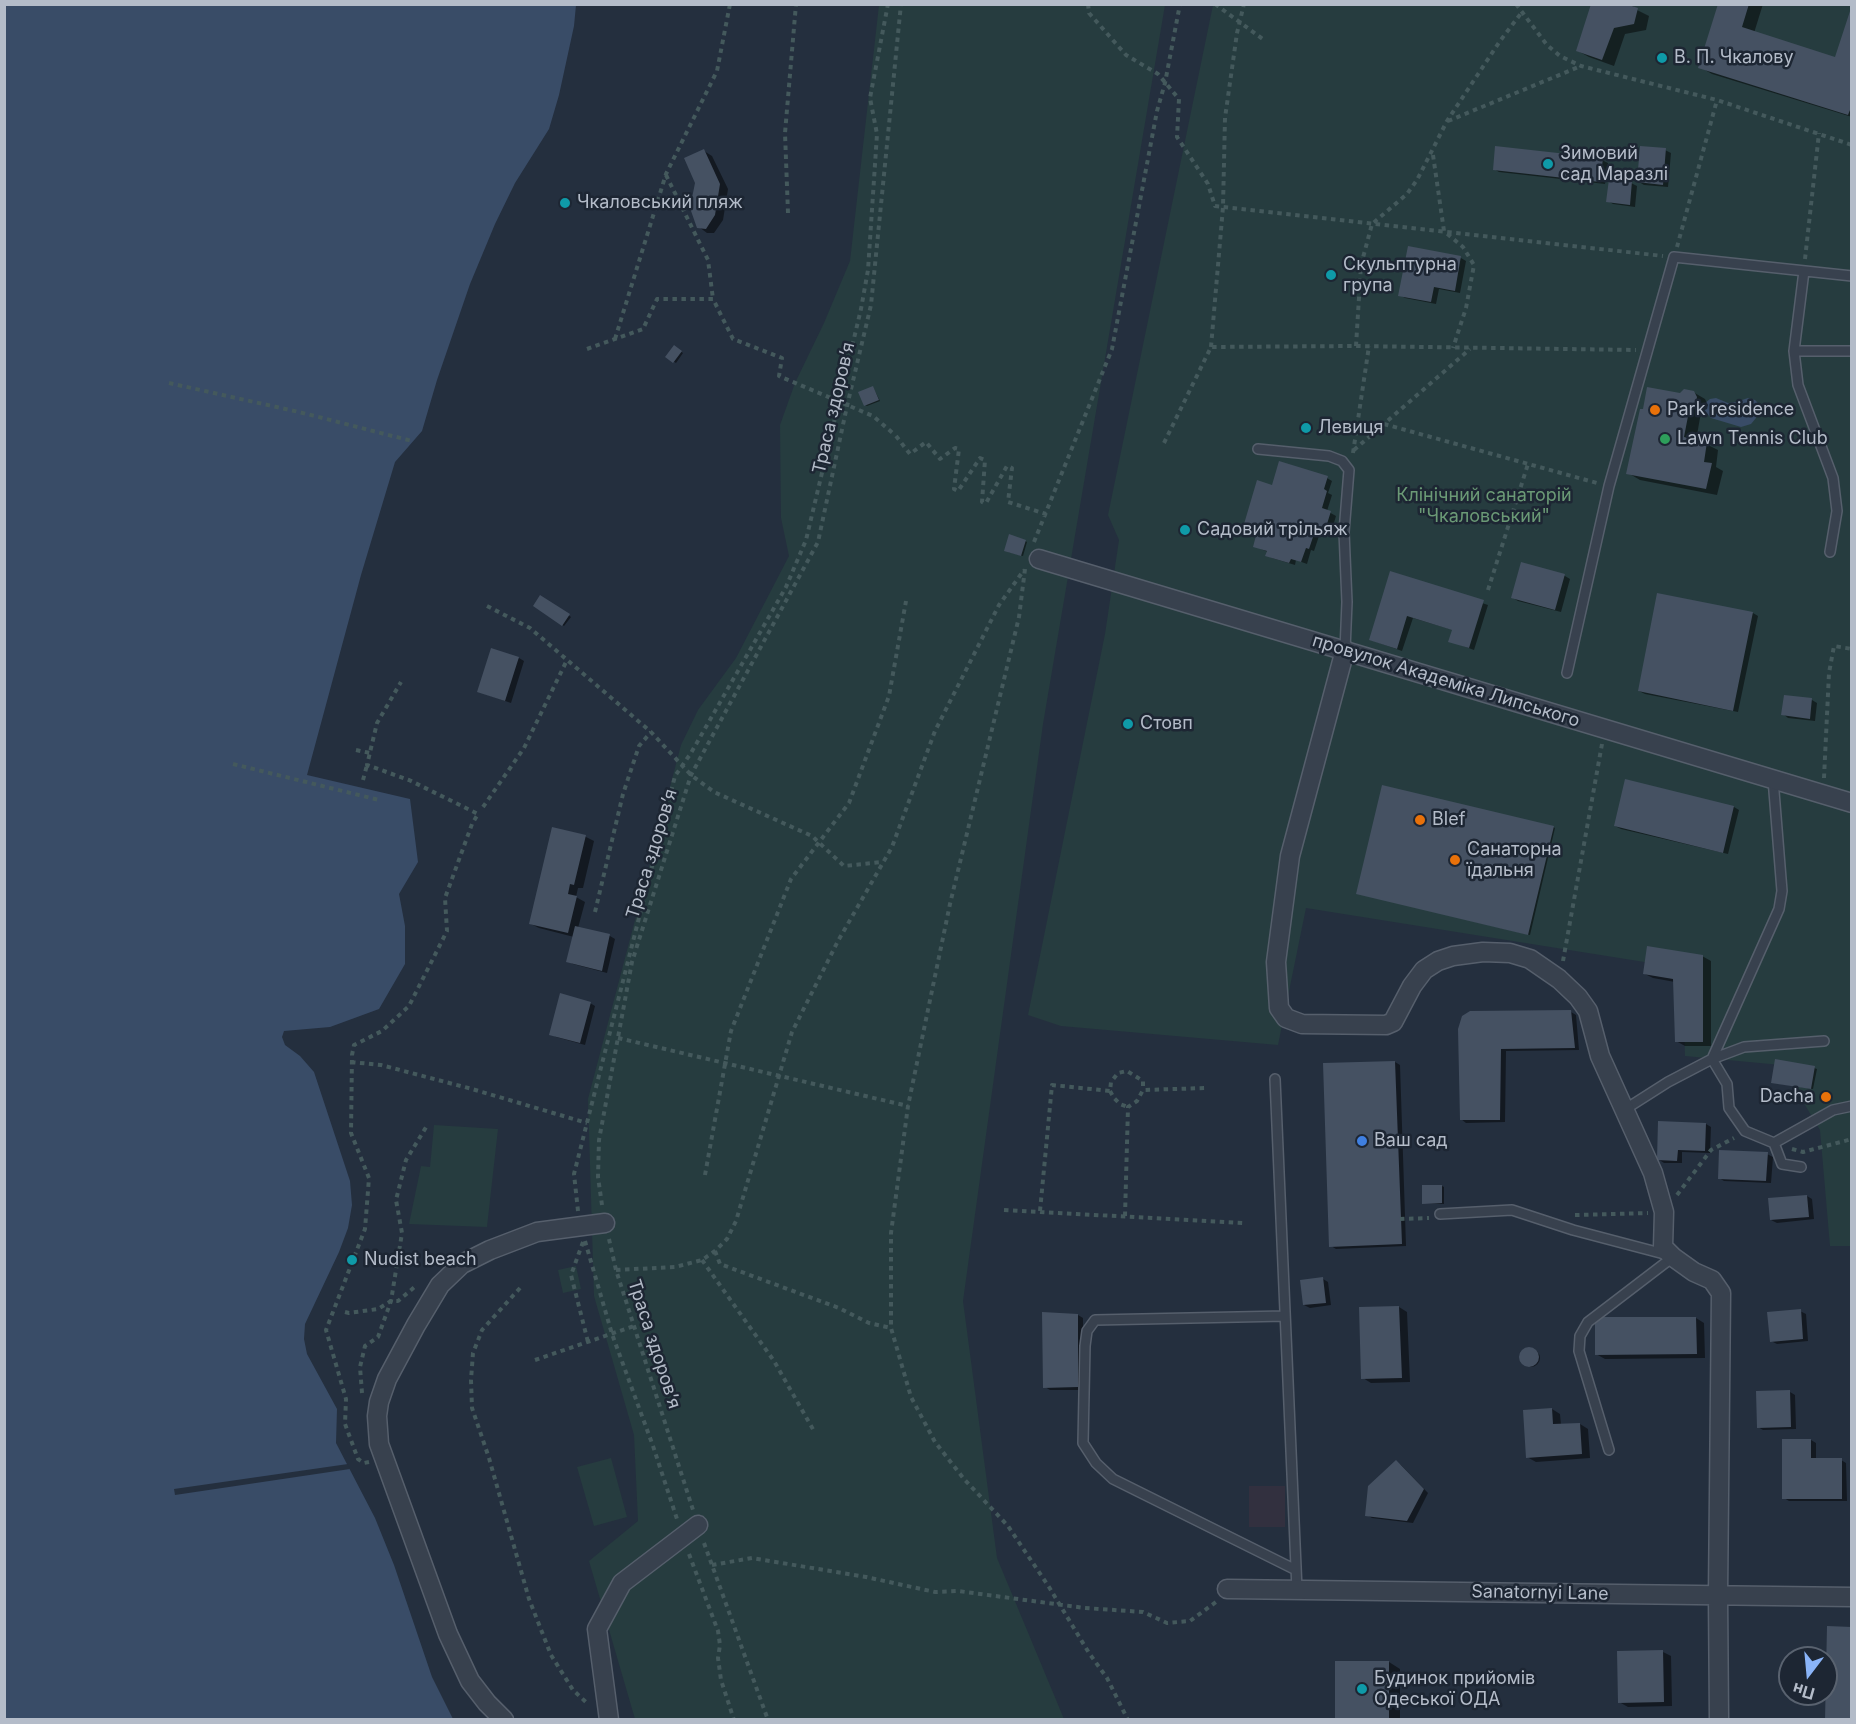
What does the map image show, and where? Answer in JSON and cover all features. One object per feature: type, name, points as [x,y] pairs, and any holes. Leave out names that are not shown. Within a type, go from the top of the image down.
[{"type":"street","name":"провулок Академіка Липського","points":[[1031,559],[1345,650],[1851,803]]},
{"type":"street","points":[[1345,650],[1290,856],[1276,962],[1279,1008],[1286,1018],[1302,1024],[1386,1025],[1393,1022],[1424,969],[1453,956],[1483,952],[1510,954],[1530,959],[1559,979],[1578,997],[1588,1011],[1600,1056],[1653,1173],[1664,1212],[1663,1247],[1694,1272],[1712,1280],[1721,1293],[1719,1719]]},
{"type":"street","points":[[504,1719],[487,1703],[470,1681],[448,1634],[379,1444],[377,1428],[379,1402],[387,1379],[416,1324],[440,1286],[462,1264],[490,1250],[537,1232],[582,1232],[605,1223]]},
{"type":"street","points":[[609,1719],[597,1629],[622,1583],[698,1525]]},
{"type":"street","name":"Sanatornyi Lane","points":[[1227,1589],[1851,1597]]},
{"type":"lane","points":[[1567,673],[1609,486],[1674,257],[1851,276]]},
{"type":"lane","points":[[1804,271],[1794,351],[1798,385],[1833,478],[1837,511],[1830,552]]},
{"type":"lane","points":[[1794,351],[1851,351]]},
{"type":"lane","points":[[1258,449],[1329,456],[1342,461],[1349,470],[1344,531],[1347,602],[1345,650]]},
{"type":"lane","points":[[1712,1059],[1779,909],[1782,891],[1773,779]]},
{"type":"lane","points":[[1623,1111],[1668,1082],[1712,1059],[1743,1047],[1824,1041]]},
{"type":"lane","points":[[1712,1059],[1727,1084],[1729,1108],[1745,1131],[1774,1143],[1782,1164],[1801,1167]]},
{"type":"lane","points":[[1275,1080],[1297,1590]]},
{"type":"lane","points":[[1774,1143],[1833,1110],[1851,1106]]},
{"type":"lane","points":[[1438,1216],[1512,1210],[1573,1230],[1673,1257]]},
{"type":"lane","points":[[1609,1450],[1580,1352],[1580,1336],[1588,1322],[1673,1257]]},
{"type":"lane","points":[[1285,1316],[1095,1320],[1088,1331],[1085,1346],[1083,1443],[1095,1463],[1113,1479],[1296,1570]]},
{"type":"path","points":[[615,339],[666,174],[717,71],[730,4]]},
{"type":"path","points":[[788,213],[785,132],[796,4]]},
{"type":"path","points":[[734,1719],[721,1680],[718,1631],[682,1537],[653,1446],[612,1334],[582,1232],[574,1174],[675,776],[786,587],[806,540],[861,309],[868,270],[877,134],[870,98],[888,4]]},
{"type":"path","name":"Траса здоров’я","points":[[768,1719],[711,1565],[616,1270],[605,1223],[598,1177],[598,1140],[632,962],[691,775],[818,542],[872,305],[901,4]]},
{"type":"path","points":[[1088,4],[1089,13],[1126,55],[1158,74],[1179,99],[1177,137],[1208,184],[1215,206],[1674,257],[1717,100]]},
{"type":"path","points":[[1128,1719],[1107,1678],[1008,1526],[963,1479],[936,1442],[911,1397],[891,1328],[891,1233],[908,1106],[950,903],[1031,559],[1046,514],[1112,349],[1157,111],[1165,83],[1180,4]]},
{"type":"path","points":[[1215,4],[1264,39]]},
{"type":"path","points":[[1164,443],[1211,347],[1223,207],[1225,118],[1237,33],[1244,4]]},
{"type":"path","points":[[1516,4],[1547,45],[1560,56],[1581,66],[1717,100],[1851,145]]},
{"type":"path","points":[[1356,346],[1361,265],[1372,224],[1407,194],[1432,153],[1447,121],[1522,12]]},
{"type":"path","points":[[1447,121],[1581,66]]},
{"type":"path","points":[[1804,271],[1819,133]]},
{"type":"path","points":[[1432,153],[1444,231],[1463,247],[1474,265],[1466,308],[1453,348]]},
{"type":"path","points":[[666,174],[708,260],[713,299],[733,339],[782,358],[779,376],[873,416],[896,435],[910,454],[926,442],[940,459],[955,448],[959,449],[954,489],[958,490],[980,458],[985,460],[982,502],[986,503],[1007,466],[1012,468],[1008,502],[1046,514]]},
{"type":"path","points":[[587,349],[643,329],[657,299],[713,299]]},
{"type":"path","points":[[1211,347],[1369,346],[1649,350]]},
{"type":"path","points":[[1353,459],[1369,346]]},
{"type":"path","points":[[1353,451],[1471,348]]},
{"type":"path","points":[[169,382],[412,441]]},
{"type":"path","points":[[1384,424],[1609,486]]},
{"type":"path","points":[[1488,590],[1528,464]]},
{"type":"path","points":[[616,1270],[675,1267],[702,1260],[727,1239],[736,1221],[792,1032],[838,941],[892,847],[935,731],[999,605],[1031,559]]},
{"type":"path","points":[[705,1175],[731,1031],[790,879],[849,803],[889,696],[906,601]]},
{"type":"path","points":[[487,606],[530,628],[651,732],[691,775],[714,792],[812,836],[844,866],[883,862]]},
{"type":"path","points":[[1824,794],[1829,673],[1834,646],[1851,649]]},
{"type":"path","points":[[483,807],[524,748],[567,660]]},
{"type":"path","points":[[363,780],[377,723],[401,682]]},
{"type":"path","points":[[1559,979],[1604,728]]},
{"type":"path","points":[[595,912],[624,794],[639,746],[651,732]]},
{"type":"path","points":[[356,750],[370,753]]},
{"type":"path","points":[[233,764],[379,800]]},
{"type":"path","points":[[367,765],[409,780],[478,814],[472,824],[445,898],[447,931],[408,1006],[382,1031],[354,1044],[351,1062],[351,1133],[369,1178],[365,1229],[326,1330],[346,1399],[345,1424],[358,1460],[364,1463],[385,1459]]},
{"type":"path","points":[[618,1038],[908,1106]]},
{"type":"path","points":[[351,1062],[381,1065],[587,1123]]},
{"type":"path","points":[[1127,1071],[1143,1081],[1143,1090],[1137,1101],[1128,1107],[1120,1104],[1110,1091],[1111,1082],[1118,1073],[1127,1071]]},
{"type":"path","points":[[1040,1211],[1052,1085],[1110,1091]]},
{"type":"path","points":[[1143,1090],[1206,1088]]},
{"type":"path","points":[[1125,1216],[1128,1107]]},
{"type":"path","points":[[362,1395],[360,1367],[365,1346],[378,1337],[391,1301],[402,1233],[396,1200],[406,1160],[428,1124]]},
{"type":"path","points":[[1565,1215],[1664,1212],[1711,1150],[1745,1131]]},
{"type":"path","points":[[1774,1143],[1803,1152],[1851,1139]]},
{"type":"path","points":[[1005,1210],[1243,1223]]},
{"type":"path","points":[[1400,1219],[1438,1216]]},
{"type":"path","points":[[582,1232],[571,1275],[588,1342]]},
{"type":"path","points":[[715,1251],[720,1264],[839,1308],[869,1323],[891,1328]]},
{"type":"path","points":[[702,1260],[774,1361],[814,1431]]},
{"type":"path","points":[[345,1311],[349,1313],[378,1309],[391,1301],[398,1301],[412,1291],[423,1278]]},
{"type":"path","points":[[520,1288],[482,1330],[473,1353],[472,1408],[489,1458],[532,1609],[551,1655],[573,1690],[589,1705]]},
{"type":"path","points":[[535,1360],[634,1326]]},
{"type":"path","points":[[711,1565],[752,1558],[866,1577],[935,1592],[958,1591],[1060,1605],[1143,1612],[1167,1623],[1190,1621],[1211,1606],[1227,1589]]},
{"type":"shaded area","points":[[1249,1486],[1285,1486],[1285,1527],[1249,1527]]},
{"type":"green space","points":[[879,5],[1165,5],[1043,724],[963,1301],[997,1558],[1064,1719],[635,1719],[589,1561],[638,1521],[634,1435],[594,1296],[588,1099],[681,745],[698,710],[736,658],[789,556],[781,518],[780,425],[795,383],[850,261]]},
{"type":"green space","name":"Клінічний санаторій \"Чкаловський\"","points":[[1213,5],[1851,5],[1851,1246],[1830,1246],[1820,1130],[1781,1065],[1685,1056],[1682,968],[1306,908],[1278,1045],[1061,1026],[1028,1015],[1105,634],[1119,540],[1108,515]]},
{"type":"green space","points":[[434,1125],[498,1129],[487,1227],[409,1224],[421,1166],[430,1167]]},
{"type":"green space","points":[[576,1266],[581,1289],[563,1293],[558,1270]]},
{"type":"green space","points":[[611,1458],[627,1517],[594,1526],[577,1467]]},
{"type":"water","points":[[5,5],[576,5],[574,26],[559,95],[549,129],[515,183],[495,224],[470,284],[422,431],[395,462],[361,575],[307,775],[410,799],[418,862],[399,894],[405,926],[405,964],[379,1009],[330,1027],[284,1031],[282,1037],[285,1045],[300,1056],[314,1072],[350,1181],[352,1205],[348,1228],[339,1252],[305,1324],[304,1339],[307,1354],[337,1409],[336,1443],[375,1518],[394,1565],[432,1677],[453,1719],[5,1720]]},
{"type":"water","points":[[1716,398],[1728,403],[1748,398],[1755,400],[1759,404],[1756,418],[1751,424],[1741,427],[1711,418],[1703,409],[1705,403]]},
{"type":"pier","points":[[348,1464],[350,1469],[175,1495],[174,1489]]},
{"type":"building","points":[[1591,4],[1626,4],[1638,8],[1634,24],[1614,28],[1602,60],[1576,51]]},
{"type":"building","points":[[1718,4],[1749,4],[1742,27],[1835,57],[1852,5],[1852,105],[1848,115],[1698,68]]},
{"type":"building","name":"Зимовий сад Маразлі","points":[[1495,146],[1603,158],[1600,182],[1493,170]]},
{"type":"building","points":[[1640,146],[1666,148],[1663,185],[1637,182]]},
{"type":"building","points":[[704,149],[720,184],[715,215],[706,229],[697,228],[690,208],[695,183],[684,158]]},
{"type":"building","points":[[1609,179],[1632,181],[1630,205],[1606,202]]},
{"type":"building","points":[[1408,246],[1461,256],[1455,291],[1434,287],[1431,302],[1398,296]]},
{"type":"building","points":[[674,345],[682,351],[673,363],[665,357]]},
{"type":"building","points":[[873,386],[879,400],[864,406],[858,392]]},
{"type":"building","name":"Lawn Tennis Club","points":[[1647,387],[1680,393],[1684,389],[1694,391],[1697,397],[1696,403],[1690,406],[1684,437],[1707,442],[1704,462],[1712,463],[1706,489],[1626,474]]},
{"type":"building","points":[[1279,461],[1328,476],[1322,508],[1331,511],[1324,534],[1315,531],[1309,549],[1306,548],[1301,562],[1291,559],[1289,563],[1265,556],[1267,551],[1253,547],[1258,528],[1244,524],[1257,480],[1272,485]]},
{"type":"building","points":[[1009,534],[1026,540],[1021,556],[1004,551]]},
{"type":"building","points":[[1521,562],[1565,574],[1555,610],[1511,598]]},
{"type":"building","points":[[1390,571],[1484,600],[1469,648],[1448,642],[1452,630],[1407,616],[1397,649],[1369,640]]},
{"type":"building","points":[[1657,593],[1753,612],[1733,711],[1638,691]]},
{"type":"building","points":[[540,595],[570,614],[562,626],[533,606]]},
{"type":"building","points":[[491,648],[519,657],[505,701],[477,692]]},
{"type":"building","points":[[1784,695],[1812,698],[1810,719],[1781,715]]},
{"type":"building","points":[[1625,779],[1734,806],[1723,853],[1614,826]]},
{"type":"building","name":"Санаторна їдальня","points":[[1382,785],[1554,826],[1528,935],[1356,894]]},
{"type":"building","points":[[552,827],[586,835],[574,885],[570,884],[568,894],[577,896],[568,933],[529,924]]},
{"type":"building","points":[[575,926],[610,934],[602,971],[566,962]]},
{"type":"building","points":[[1647,946],[1703,955],[1703,1042],[1675,1042],[1673,979],[1643,974]]},
{"type":"building","points":[[560,993],[591,1002],[580,1043],[549,1035]]},
{"type":"building","points":[[1571,1010],[1575,1048],[1501,1049],[1500,1120],[1460,1120],[1458,1029],[1462,1016],[1470,1011]]},
{"type":"building","points":[[1775,1059],[1815,1066],[1811,1089],[1771,1083]]},
{"type":"building","name":"Ваш сад","points":[[1395,1061],[1402,1244],[1329,1247],[1323,1063]]},
{"type":"building","points":[[1658,1121],[1706,1123],[1705,1151],[1678,1150],[1677,1161],[1657,1160]]},
{"type":"building","points":[[1719,1150],[1768,1152],[1766,1181],[1718,1179]]},
{"type":"building","points":[[1422,1185],[1442,1185],[1442,1203],[1422,1204]]},
{"type":"building","points":[[1807,1195],[1809,1217],[1770,1220],[1768,1198]]},
{"type":"building","points":[[1323,1277],[1326,1303],[1303,1305],[1300,1280]]},
{"type":"building","points":[[1399,1306],[1402,1378],[1361,1379],[1359,1307]]},
{"type":"building","points":[[1801,1309],[1803,1339],[1770,1342],[1767,1312]]},
{"type":"building","points":[[1042,1312],[1078,1314],[1078,1387],[1043,1388]]},
{"type":"building","points":[[1595,1317],[1696,1317],[1697,1354],[1595,1355]]},
{"type":"building","points":[[1525,1347],[1533,1347],[1539,1353],[1539,1361],[1533,1367],[1525,1367],[1519,1361],[1519,1353]]},
{"type":"building","points":[[1790,1390],[1791,1427],[1757,1428],[1756,1391]]},
{"type":"building","points":[[1552,1408],[1553,1424],[1580,1423],[1582,1454],[1526,1458],[1523,1410]]},
{"type":"building","points":[[1782,1439],[1811,1439],[1811,1458],[1842,1458],[1842,1499],[1782,1499]]},
{"type":"building","points":[[1396,1460],[1424,1489],[1407,1521],[1365,1516],[1368,1486]]},
{"type":"building","points":[[1827,1626],[1852,1627],[1852,1720],[1825,1720],[1825,1706],[1838,1706],[1838,1646],[1827,1646]]},
{"type":"building","points":[[1663,1650],[1664,1702],[1618,1703],[1617,1651]]},
{"type":"building","name":"Будинок прийомів Одеської ОДА","points":[[1335,1661],[1389,1661],[1389,1718],[1385,1720],[1335,1720]]},
{"type":"place","name":"В. П. Чкалову","points":[[1662,58]]},
{"type":"place","name":"Зимовий сад Маразлі","points":[[1548,164]]},
{"type":"place","name":"Чкаловський пляж","points":[[565,203]]},
{"type":"place","name":"Скульптурна група","points":[[1331,275]]},
{"type":"place","name":"Park residence","points":[[1655,410]]},
{"type":"place","name":"Левиця","points":[[1306,428]]},
{"type":"place","name":"Lawn Tennis Club","points":[[1665,439]]},
{"type":"place","name":"Садовий трільяж","points":[[1185,530]]},
{"type":"place","name":"Стовп","points":[[1128,724]]},
{"type":"place","name":"Blef","points":[[1420,820]]},
{"type":"place","name":"Санаторна їдальня","points":[[1455,860]]},
{"type":"place","name":"Dacha","points":[[1826,1097]]},
{"type":"place","name":"Ваш сад","points":[[1362,1141]]},
{"type":"place","name":"Nudist beach","points":[[352,1260]]},
{"type":"place","name":"Будинок прийомів Одеської ОДА","points":[[1362,1689]]}]
